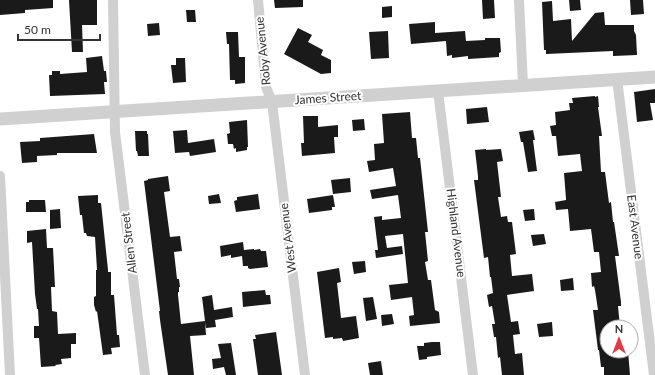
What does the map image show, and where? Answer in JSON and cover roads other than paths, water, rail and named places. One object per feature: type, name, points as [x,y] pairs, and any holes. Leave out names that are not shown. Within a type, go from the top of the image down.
[{"type":"street","name":"Allen Street","points":[[113,0],[115,132],[145,375]]},
{"type":"street","name":"Roby Avenue","points":[[258,0],[266,87],[272,102]]},
{"type":"street","points":[[519,0],[523,85]]},
{"type":"street","name":"James Street","points":[[0,119],[655,76]]},
{"type":"street","name":"East Avenue","points":[[617,79],[654,375]]},
{"type":"street","name":"Highland Avenue","points":[[438,91],[474,375]]},
{"type":"street","name":"West Avenue","points":[[272,102],[305,375]]},
{"type":"street","points":[[0,176],[10,375]]}]
